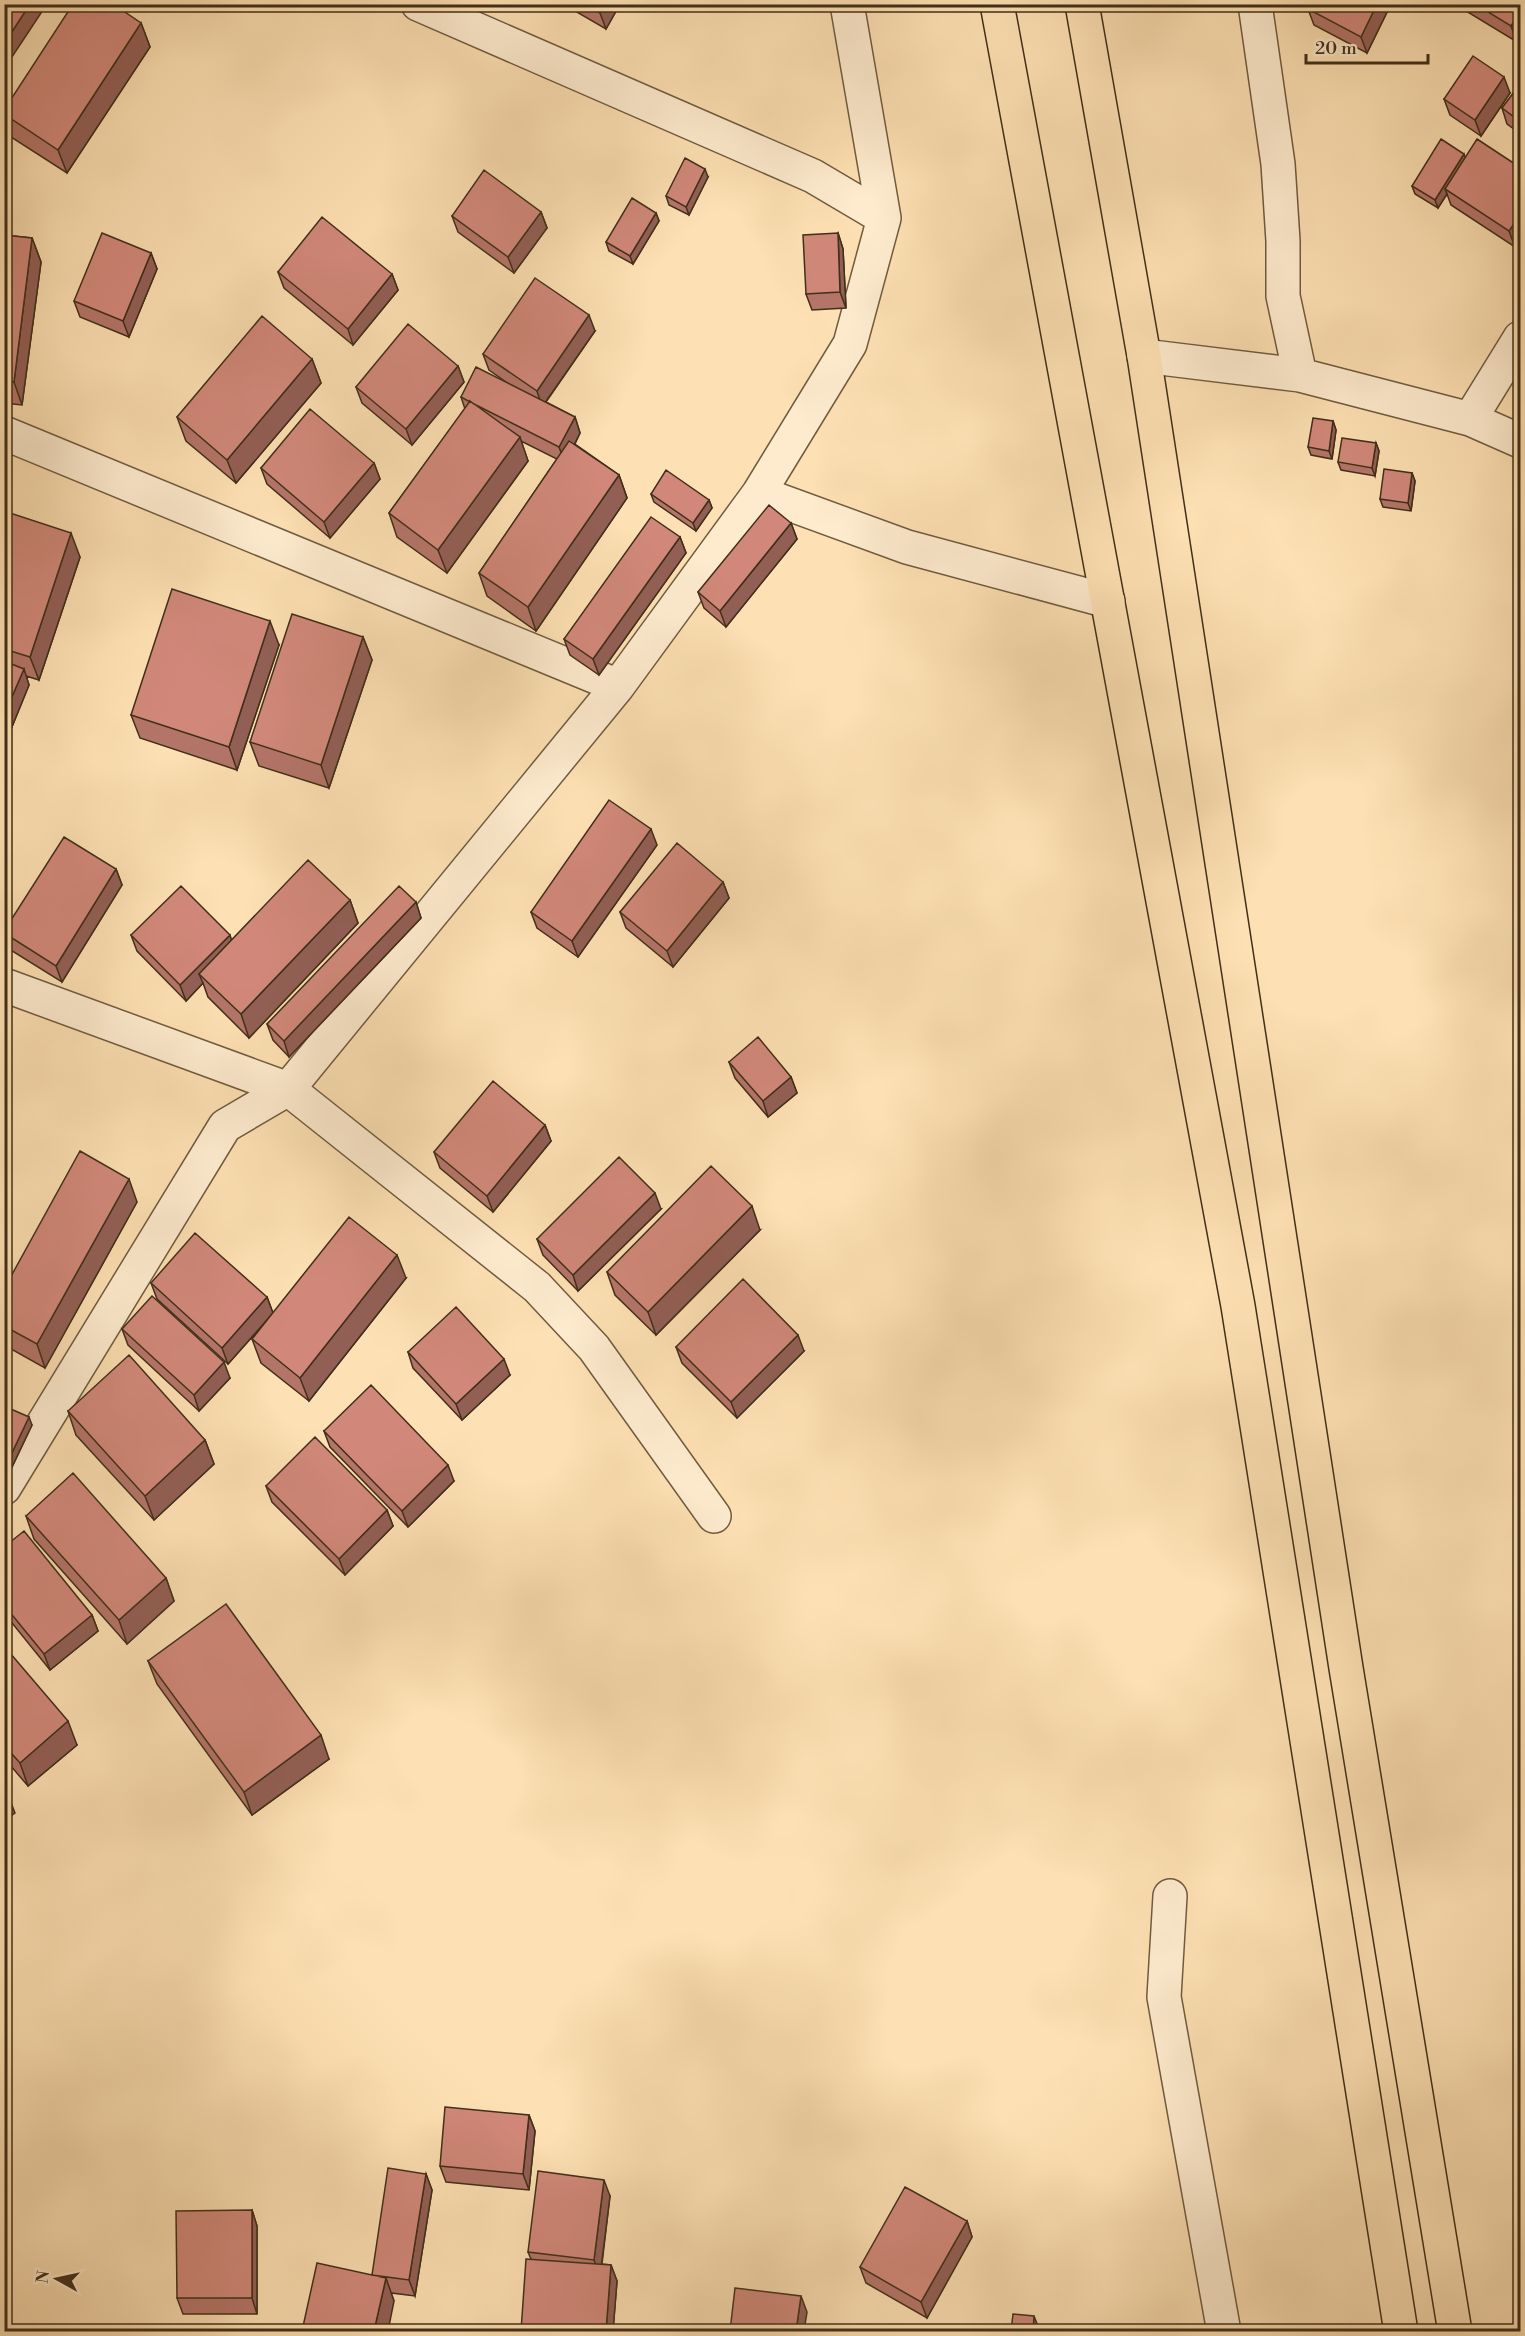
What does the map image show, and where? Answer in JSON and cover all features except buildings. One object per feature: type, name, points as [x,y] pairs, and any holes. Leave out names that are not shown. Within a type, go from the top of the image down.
[{"type":"highway","points":[[998,4],[1238,1306],[1401,2331]]},
{"type":"highway","points":[[1082,4],[1144,356],[1346,1668],[1455,2331]]},
{"type":"highway","points":[[1238,1306],[1289,1297]]},
{"type":"street","points":[[418,4],[813,177],[884,218]]},
{"type":"street","points":[[4,1488],[225,1126],[288,1089],[618,686],[759,493],[850,344],[884,218],[847,4]]},
{"type":"street","points":[[1255,4],[1278,164],[1283,241],[1283,296],[1300,375]]},
{"type":"street","points":[[1470,419],[1521,338]]},
{"type":"street","points":[[1144,356],[1300,375],[1470,419],[1521,441]]},
{"type":"street","points":[[4,433],[618,686]]},
{"type":"street","points":[[759,493],[907,547],[1108,601]]},
{"type":"street","points":[[4,985],[288,1089],[537,1287],[594,1348],[714,1516]]},
{"type":"street","points":[[1170,1896],[1164,1997],[1224,2331]]}]
